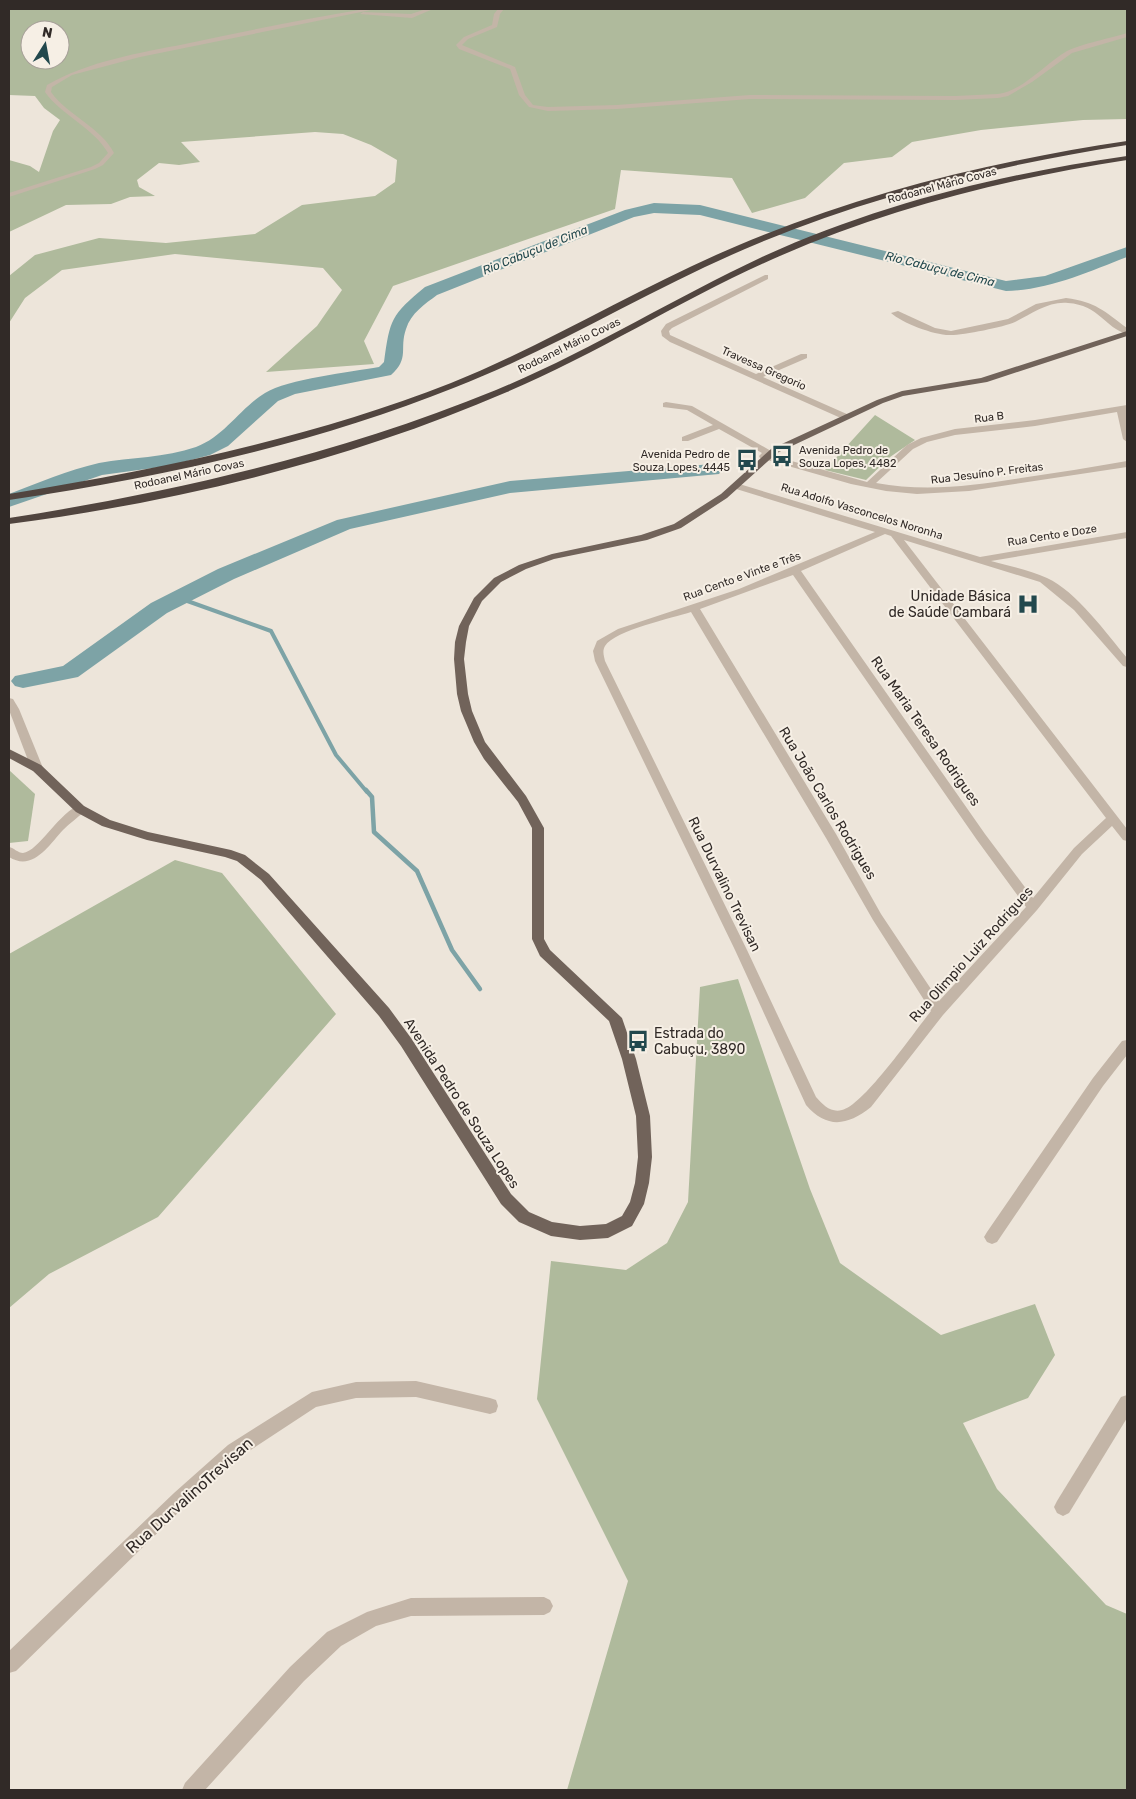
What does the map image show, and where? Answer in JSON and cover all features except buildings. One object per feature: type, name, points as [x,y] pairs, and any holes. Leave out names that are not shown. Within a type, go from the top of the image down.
[{"type":"highway","name":"Rodoanel Mário Covas","points":[[9,497],[120,479],[182,466],[308,434],[409,402],[489,371],[736,250],[846,206],[992,167],[1127,143]]},
{"type":"highway","name":"Rodoanel Mário Covas","points":[[9,521],[170,493],[313,457],[383,435],[448,412],[543,372],[765,260],[829,233],[875,216],[1001,182],[1127,158]]},
{"type":"main road","name":"Avenida Pedro de Souza Lopes","points":[[9,753],[37,768],[80,810],[106,823],[147,836],[227,852],[241,858],[252,866],[265,877],[384,1012],[406,1042],[506,1199],[524,1217],[551,1228],[580,1233],[608,1231],[627,1221],[637,1204],[645,1157],[643,1116],[629,1059],[615,1018],[545,953],[538,939],[538,828],[532,812],[489,757],[474,734],[462,693],[460,650],[464,626],[478,599],[489,587],[509,574],[537,562],[652,536],[672,529],[690,519],[736,486],[766,455],[880,401],[902,394],[982,381],[1127,333]]},
{"type":"street","points":[[9,195],[93,168],[101,164],[111,153],[83,124],[50,96],[49,86],[56,81],[86,68],[139,55],[354,9]]},
{"type":"street","points":[[340,13],[373,9]]},
{"type":"street","points":[[340,13],[406,17],[419,15],[430,9]]},
{"type":"street","points":[[501,9],[497,14],[495,26],[466,38],[459,45],[461,48],[513,68],[522,95],[531,106],[548,109],[617,107],[750,97],[954,98],[1006,95],[1030,81],[1070,52],[1127,35]]},
{"type":"street","name":"Travessa Gregorio","points":[[765,277],[669,326],[665,331],[666,336],[846,417]]},
{"type":"street","points":[[895,313],[933,330],[952,333],[1010,321],[1040,306],[1066,300],[1085,303],[1094,307],[1127,333]]},
{"type":"street","points":[[756,378],[804,356]]},
{"type":"street","name":"Rua Jesuíno P. Freitas","points":[[666,405],[689,408],[766,455],[870,484],[904,490],[946,492],[1127,464]]},
{"type":"street","points":[[1124,408],[1127,440]]},
{"type":"street","name":"Rua B","points":[[870,484],[910,447],[924,440],[955,432],[1035,423],[1124,408]]},
{"type":"street","points":[[685,438],[719,426]]},
{"type":"street","name":"Rua Adolfo Vasconcelos Noronha","points":[[736,486],[895,536],[981,559],[1044,580],[1063,592],[1127,664]]},
{"type":"street","name":"Rua Cento e Vinte e Três","points":[[608,637],[796,571],[882,532]]},
{"type":"street","name":"Rua Cento e Doze","points":[[981,559],[1127,535]]},
{"type":"street","points":[[895,536],[934,584],[1127,837]]},
{"type":"street","name":"Rua Maria Teresa Rodrigues","points":[[796,571],[981,837],[1033,908]]},
{"type":"street","name":"Rua João Carlos Rodrigues","points":[[694,608],[832,837],[877,917],[938,1011]]},
{"type":"street","name":"Rua Durvalino Trevisan","points":[[608,637],[601,642],[598,651],[600,661],[741,950],[811,1101],[819,1111],[830,1116],[844,1117],[856,1112]]},
{"type":"street","points":[[11,708],[37,768]]},
{"type":"street","points":[[9,851],[16,857],[26,858],[36,852],[60,826],[80,810]]},
{"type":"street","name":"Rua Olimpio Luiz Rodrigues","points":[[856,1112],[866,1103],[938,1011],[1033,908],[1078,852],[1112,819]]},
{"type":"street","points":[[992,1237],[1098,1082],[1127,1045]]},
{"type":"street","name":"Rua DurvalinoTrevisan","points":[[9,1664],[180,1499],[234,1451],[312,1400],[356,1390],[416,1389],[490,1406]]},
{"type":"street","points":[[1064,1507],[1127,1404]]},
{"type":"street","points":[[192,1790],[297,1674],[334,1639],[373,1618],[411,1608],[544,1606]]},
{"type":"green space","points":[[9,9],[1127,9],[1127,119],[1083,120],[981,130],[912,142],[892,157],[844,163],[805,198],[752,213],[732,178],[621,170],[615,209],[393,286],[364,341],[374,364],[266,372],[317,326],[342,290],[323,268],[175,254],[62,270],[25,298],[9,323],[9,276],[35,255],[99,238],[166,243],[255,234],[302,205],[375,196],[395,182],[397,160],[371,145],[343,134],[315,132],[181,142],[200,162],[179,165],[159,163],[137,180],[139,187],[155,196],[130,197],[111,204],[66,205],[9,232],[9,160],[30,166],[39,172],[53,131],[60,120],[44,108],[35,96],[9,95]]},
{"type":"green space","points":[[875,415],[915,440],[890,457],[866,480],[825,470]]},
{"type":"green space","points":[[9,770],[35,794],[28,841],[9,843]]},
{"type":"green space","points":[[175,860],[222,873],[336,1014],[158,1217],[49,1274],[9,1308],[9,954]]},
{"type":"green space","points":[[738,979],[810,1189],[840,1263],[941,1335],[1035,1304],[1055,1355],[1028,1398],[963,1423],[997,1489],[1106,1605],[1127,1614],[1127,1790],[567,1790],[628,1581],[537,1399],[551,1261],[626,1270],[667,1243],[688,1202],[700,987]]},
{"type":"waterway","name":"Rio Cabuçu de Cima","points":[[9,501],[58,482],[100,469],[168,460],[203,451],[221,442],[271,397],[290,389],[385,371],[393,364],[397,329],[407,311],[431,291],[630,213],[654,208],[700,210],[1006,286],[1020,286],[1051,279],[1127,252]]},
{"type":"waterway","points":[[23,681],[70,672],[159,608],[226,574],[344,524],[510,487],[712,470]]},
{"type":"waterway","points":[[179,598],[271,631],[336,755],[367,792]]},
{"type":"waterway","points":[[366,790],[372,797],[374,832],[417,871],[452,950],[480,989]]},
{"type":"place","name":"Avenida Pedro de Souza Lopes, 4482","points":[[782,456]]},
{"type":"place","name":"Avenida Pedro de Souza Lopes, 4445","points":[[747,460]]},
{"type":"place","name":"Unidade Básica de Saúde Cambará","points":[[1028,604]]},
{"type":"place","name":"Estrada do Cabuçu, 3890","points":[[638,1041]]}]
